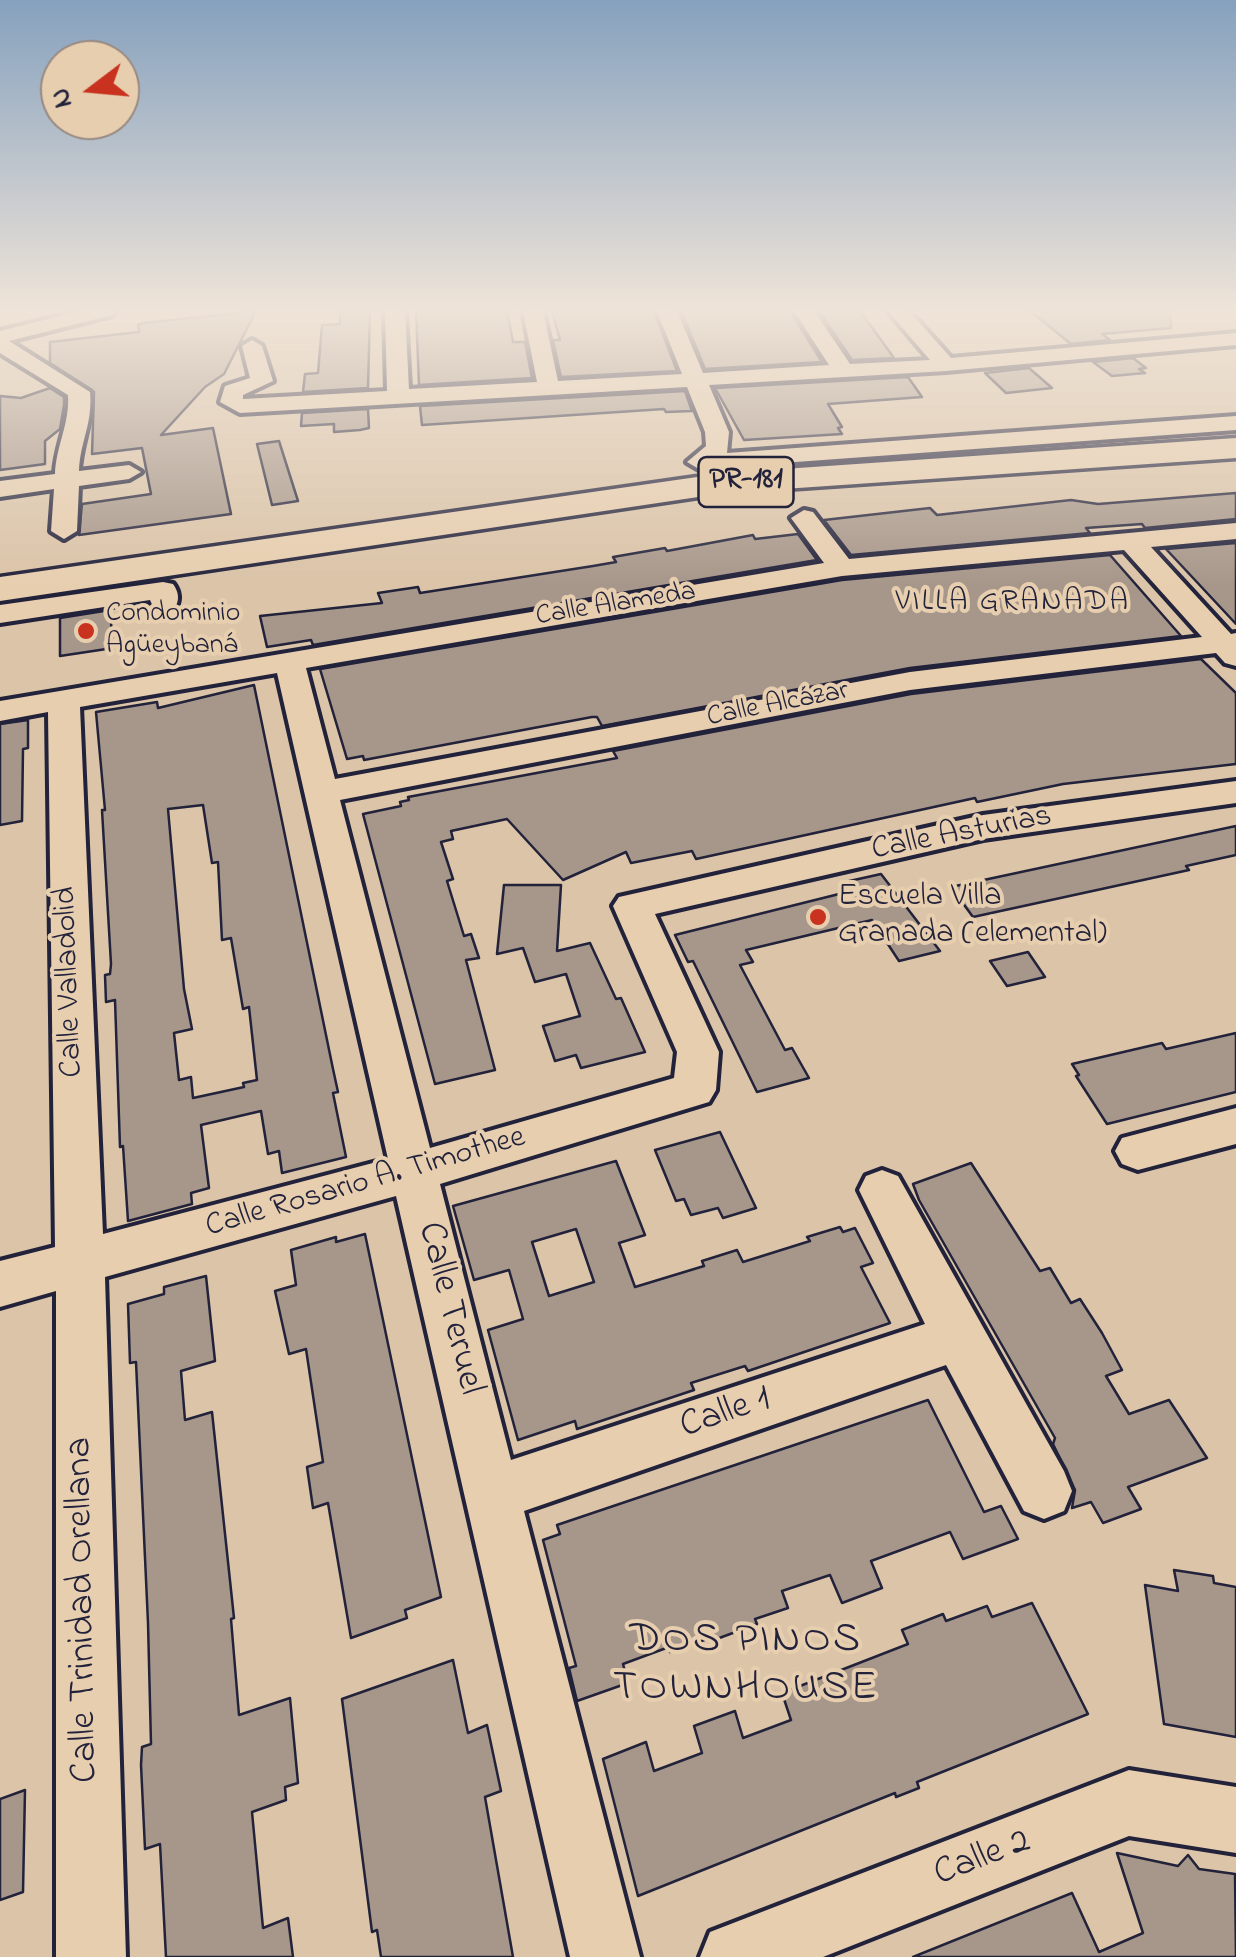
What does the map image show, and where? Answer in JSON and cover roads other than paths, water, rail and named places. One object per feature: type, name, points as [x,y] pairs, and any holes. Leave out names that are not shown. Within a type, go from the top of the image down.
[{"type":"highway","name":"PR-181","points":[[0,589],[726,484],[1236,436]]},
{"type":"highway","name":"PR-181","points":[[0,567],[361,513],[719,470],[1236,448]]},
{"type":"highway","points":[[361,513],[444,496],[699,462]]},
{"type":"highway","points":[[480,517],[1236,462]]},
{"type":"street","points":[[64,531],[68,453],[81,417],[80,402]]},
{"type":"street","points":[[231,402],[240,406],[298,402]]},
{"type":"street","points":[[699,462],[718,449],[717,432],[706,402]]},
{"type":"street","points":[[699,462],[1236,423]]},
{"type":"street","points":[[717,432],[735,448],[766,456]]},
{"type":"street","points":[[0,489],[129,472]]},
{"type":"street","points":[[804,518],[842,568]]},
{"type":"street","name":"Calle Alameda","points":[[0,711],[31,690],[289,661],[842,568],[1236,530]]},
{"type":"street","points":[[1130,540],[1232,648]]},
{"type":"street","points":[[0,614],[163,590],[164,603]]},
{"type":"street","name":"Calle Alcázar","points":[[323,792],[910,680],[1232,648]]},
{"type":"street","name":"Calle Teruel","points":[[289,661],[605,1957]]},
{"type":"street","name":"Calle Valladolid","points":[[31,690],[80,1264]]},
{"type":"street","name":"Calle Asturias","points":[[698,1052],[632,906],[983,827],[1236,792]]},
{"type":"street","name":"Calle Rosario A. Timothee","points":[[0,1284],[414,1172],[694,1090],[698,1052]]},
{"type":"street","points":[[1138,1151],[1236,1126]]},
{"type":"street","points":[[882,1190],[1044,1491]]},
{"type":"street","name":"Calle Trinidad Orellana","points":[[80,1264],[91,1957]]},
{"type":"street","name":"Calle 1","points":[[494,1494],[958,1337]]},
{"type":"street","name":"Calle 2","points":[[735,1957],[1129,1804],[1236,1820]]},
{"type":"place","name":"Condominio Agüeybaná","points":[[86,631]]},
{"type":"place","name":"Escuela Villa Granada (elemental)","points":[[818,917]]},
{"type":"district","name":"VILLA GRANADA","points":[[1013,604]]},
{"type":"district","name":"DOS PINOS TOWNHOUSE","points":[[746,1667]]}]
